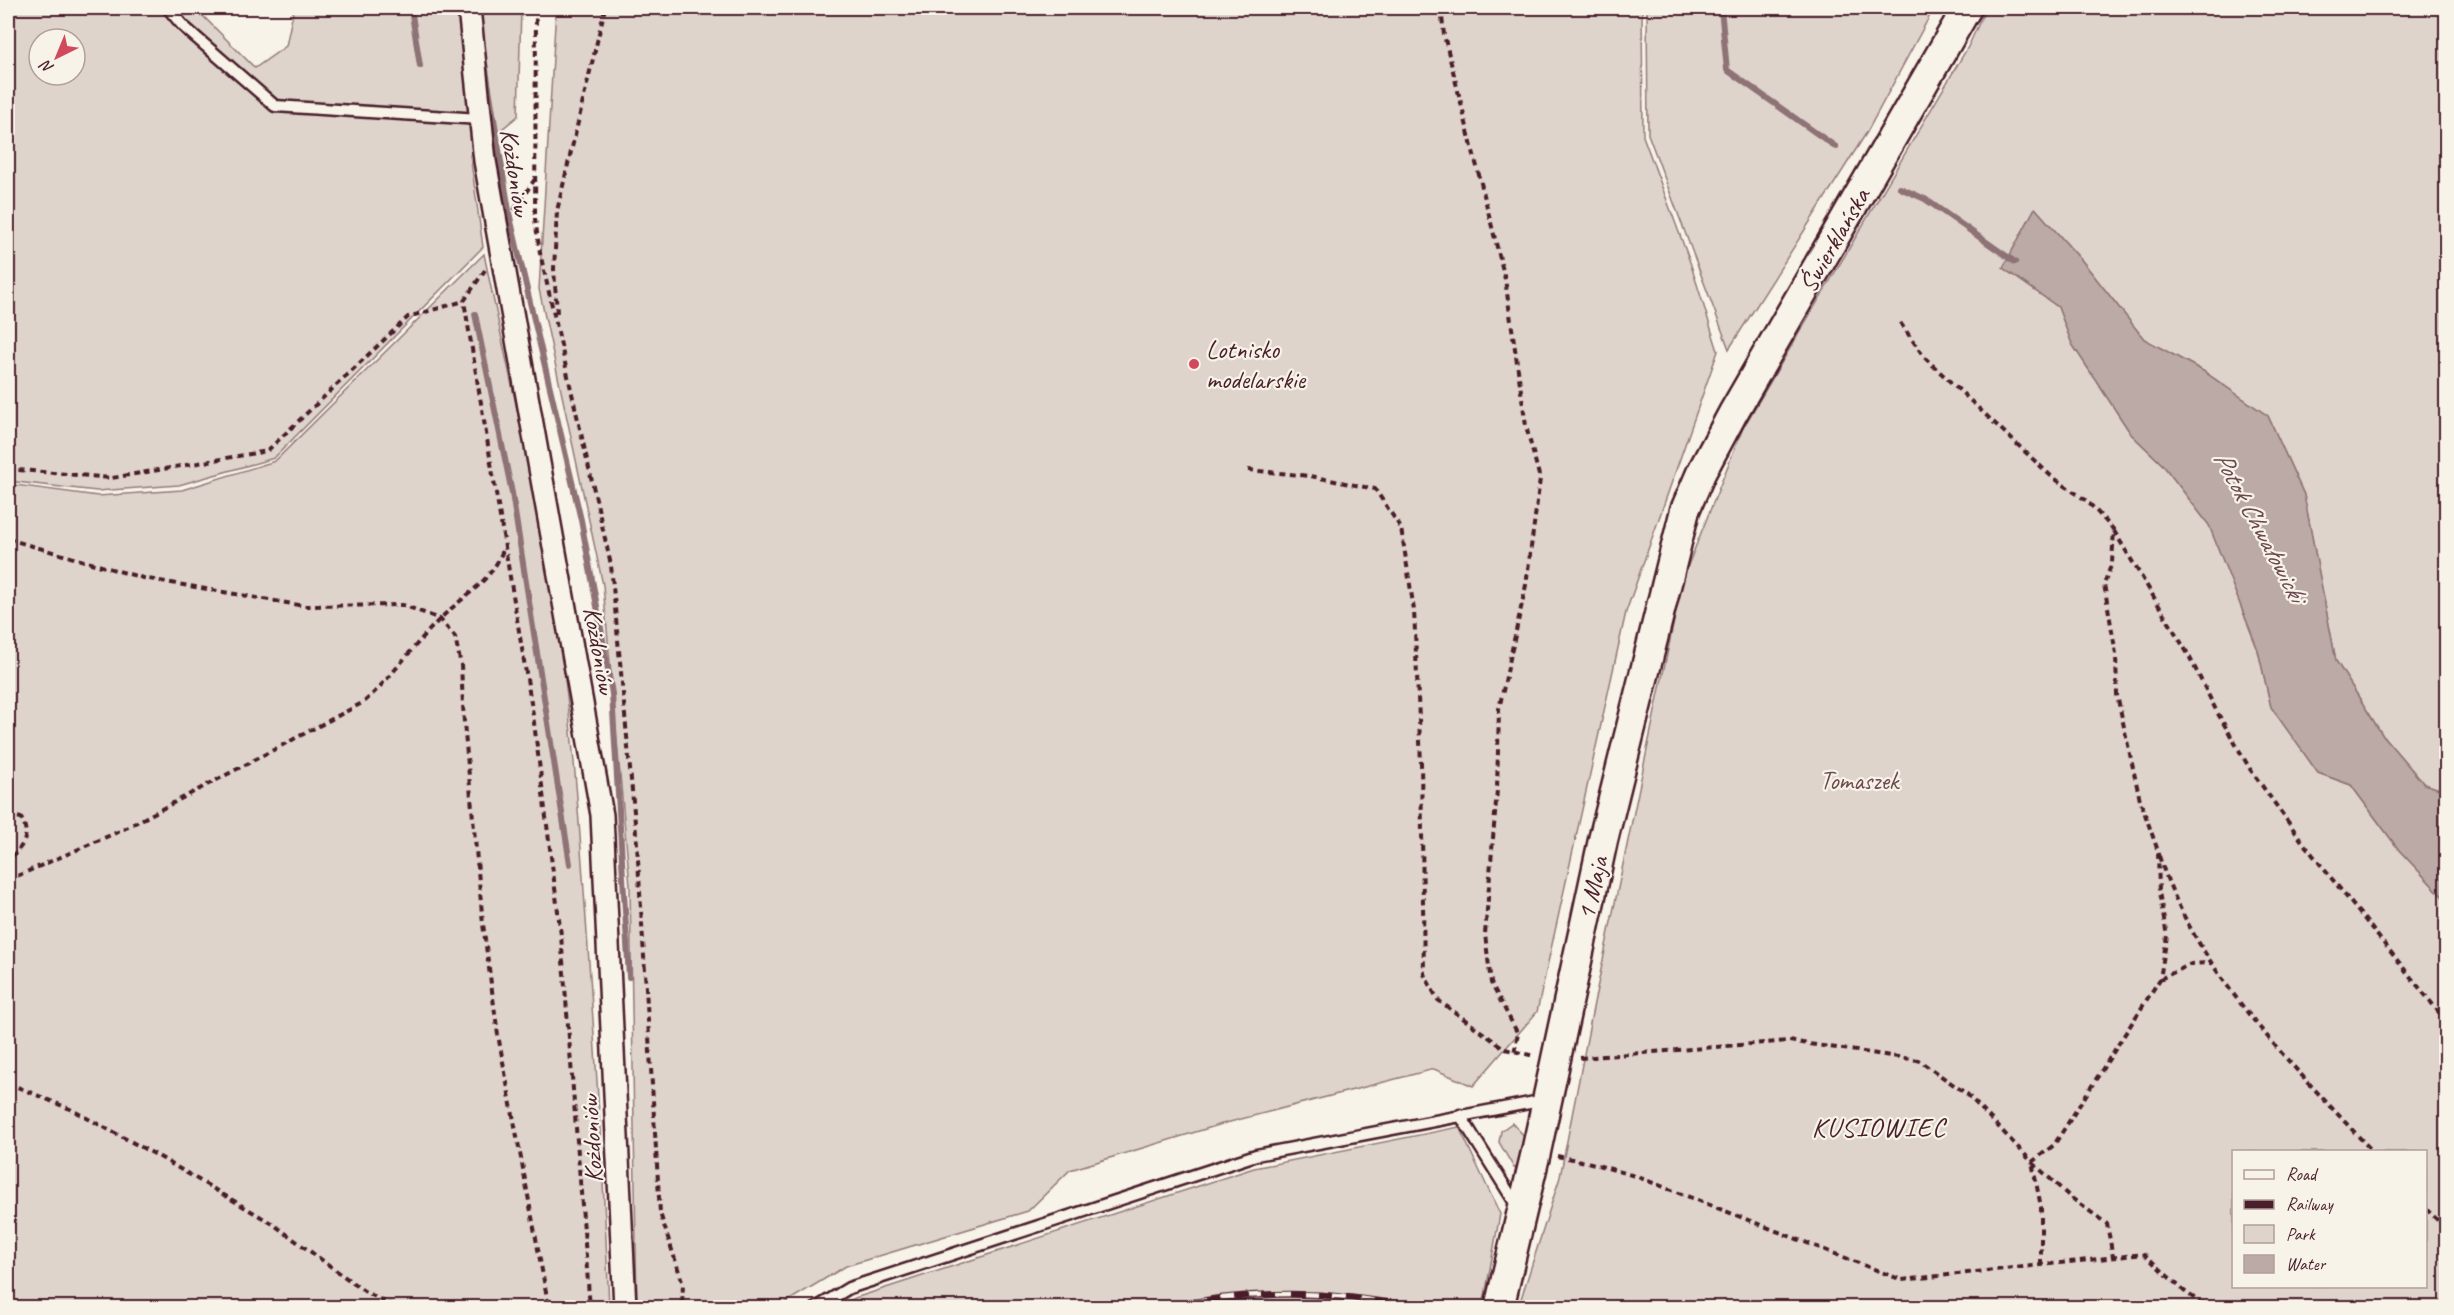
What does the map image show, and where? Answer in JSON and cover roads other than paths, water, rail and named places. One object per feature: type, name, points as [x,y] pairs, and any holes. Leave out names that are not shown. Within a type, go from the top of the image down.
[{"type":"main road","name":"Świerklańska","points":[[1701,473],[1967,8]]},
{"type":"main road","name":"1 Maja","points":[[1501,1298],[1536,1152],[1545,1100],[1600,851],[1674,548],[1685,510],[1701,473]]},
{"type":"street","name":"Kożdoniów","points":[[469,8],[485,161],[602,815],[625,1308]]},
{"type":"lane","points":[[168,8],[183,26],[275,106],[480,119]]},
{"type":"lane","points":[[816,1308],[849,1288],[1256,1155],[1545,1100]]},
{"type":"lane","points":[[1460,1115],[1521,1211]]},
{"type":"water","points":[[2035,208],[2083,262],[2144,339],[2203,371],[2268,416],[2304,495],[2336,661],[2383,736],[2424,784],[2446,791],[2446,900],[2399,850],[2351,785],[2318,773],[2271,707],[2258,650],[2209,525],[2163,465],[2131,434],[2072,344],[2058,307],[2003,268]]},
{"type":"waterway","points":[[411,8],[420,66]]},
{"type":"waterway","name":"Potok Chwałowicki","points":[[1721,8],[1727,70],[1836,147]]},
{"type":"waterway","points":[[485,64],[510,217],[581,520],[612,694],[629,977]]},
{"type":"waterway","name":"Potok Chwałowicki","points":[[1900,188],[1925,199],[2015,262]]},
{"type":"waterway","points":[[475,314],[512,493],[570,864]]},
{"type":"railway","points":[[1165,1308],[1228,1297],[1290,1294],[1353,1298],[1416,1308]]},
{"type":"place","name":"Lotnisko modelarskie","points":[[1194,364]]},
{"type":"district","name":"KUSIOWIEC","points":[[1879,1127]]},
{"type":"park label","name":"Tomaszek","points":[[1859,780]]}]
